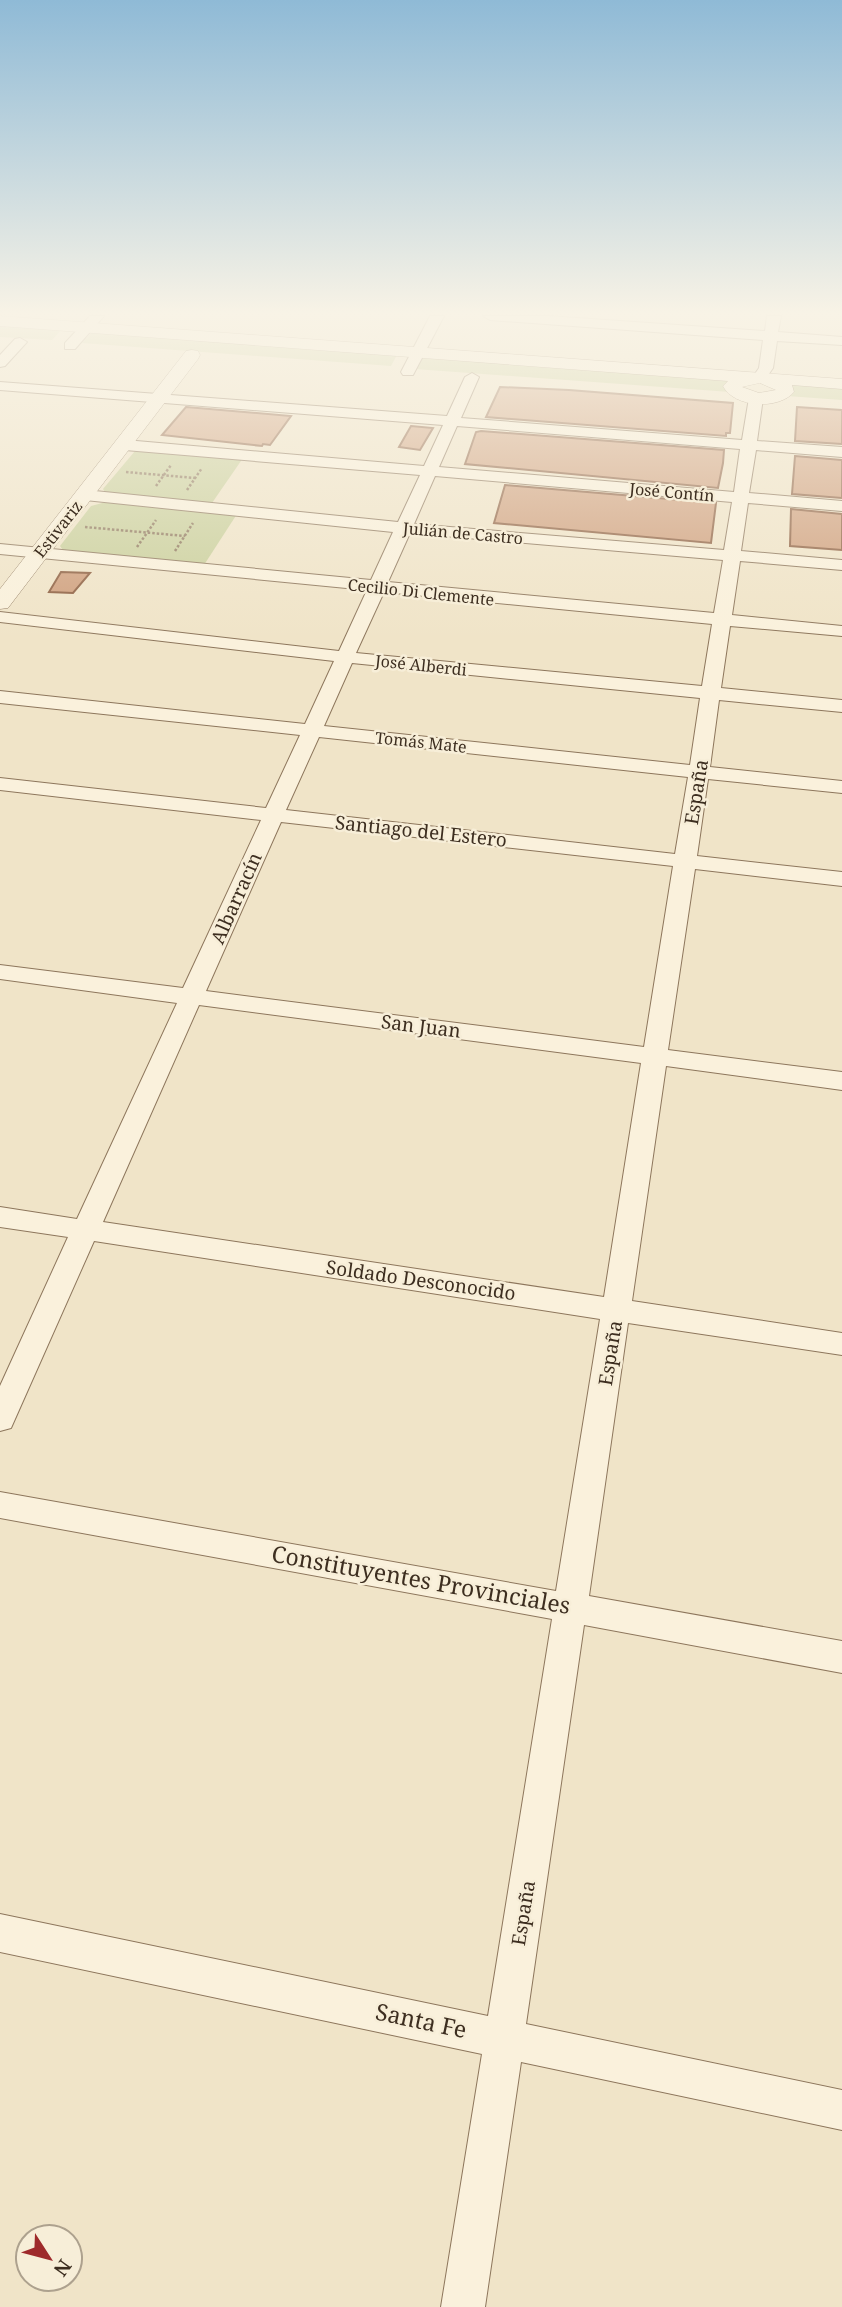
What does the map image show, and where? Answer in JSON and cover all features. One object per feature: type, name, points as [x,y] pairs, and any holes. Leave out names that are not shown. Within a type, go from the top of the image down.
[{"type":"street","name":"Estivariz","points":[[0,603],[85,495],[125,454],[143,424]]},
{"type":"street","name":"Albarracín","points":[[0,1419],[451,424]]},
{"type":"street","points":[[473,424],[842,452]]},
{"type":"street","name":"España","points":[[463,2307],[752,424]]},
{"type":"street","name":"José Contín","points":[[125,454],[429,471],[842,506]]},
{"type":"street","name":"Julián de Castro","points":[[85,495],[404,528],[842,565]]},
{"type":"street","name":"Cecilio Di Clemente","points":[[0,549],[842,631]]},
{"type":"street","name":"José Alberdi","points":[[0,617],[345,657],[842,706]]},
{"type":"street","name":"Tomás Mate","points":[[0,697],[842,787]]},
{"type":"street","name":"Santiago del Estero","points":[[0,784],[842,879]]},
{"type":"street","name":"San Juan","points":[[0,972],[842,1081]]},
{"type":"street","name":"Soldado Desconocido","points":[[0,1217],[842,1344]]},
{"type":"street","name":"Constituyentes Provinciales","points":[[0,1505],[842,1657]]},
{"type":"street","name":"Santa Fe","points":[[0,1933],[842,2110]]},
{"type":"path","points":[[125,454],[120,472],[195,478]]},
{"type":"path","points":[[149,495],[177,455]]},
{"type":"path","points":[[182,498],[208,458]]},
{"type":"path","points":[[132,554],[162,510]]},
{"type":"path","points":[[171,558],[199,514]]},
{"type":"path","points":[[82,526],[185,536]]},
{"type":"green space","points":[[135,451],[243,458],[212,503],[105,492],[103,489]]},
{"type":"green space","points":[[106,502],[237,514],[204,565],[63,550],[60,546],[91,506]]},
{"type":"building","points":[[172,424],[285,424],[270,445],[262,446],[162,435]]},
{"type":"building","points":[[570,424],[731,424],[730,433],[726,433],[726,436]]},
{"type":"building","points":[[796,424],[842,424],[842,444],[795,441]]},
{"type":"building","points":[[411,426],[433,428],[420,450],[399,447]]},
{"type":"building","points":[[476,432],[724,450],[723,463],[718,488],[465,464]]},
{"type":"building","points":[[795,456],[842,460],[842,498],[792,494]]},
{"type":"building","points":[[505,485],[716,503],[711,543],[494,523]]},
{"type":"building","points":[[791,509],[842,514],[842,550],[790,546]]},
{"type":"building","points":[[61,572],[90,573],[73,593],[49,592]]}]
